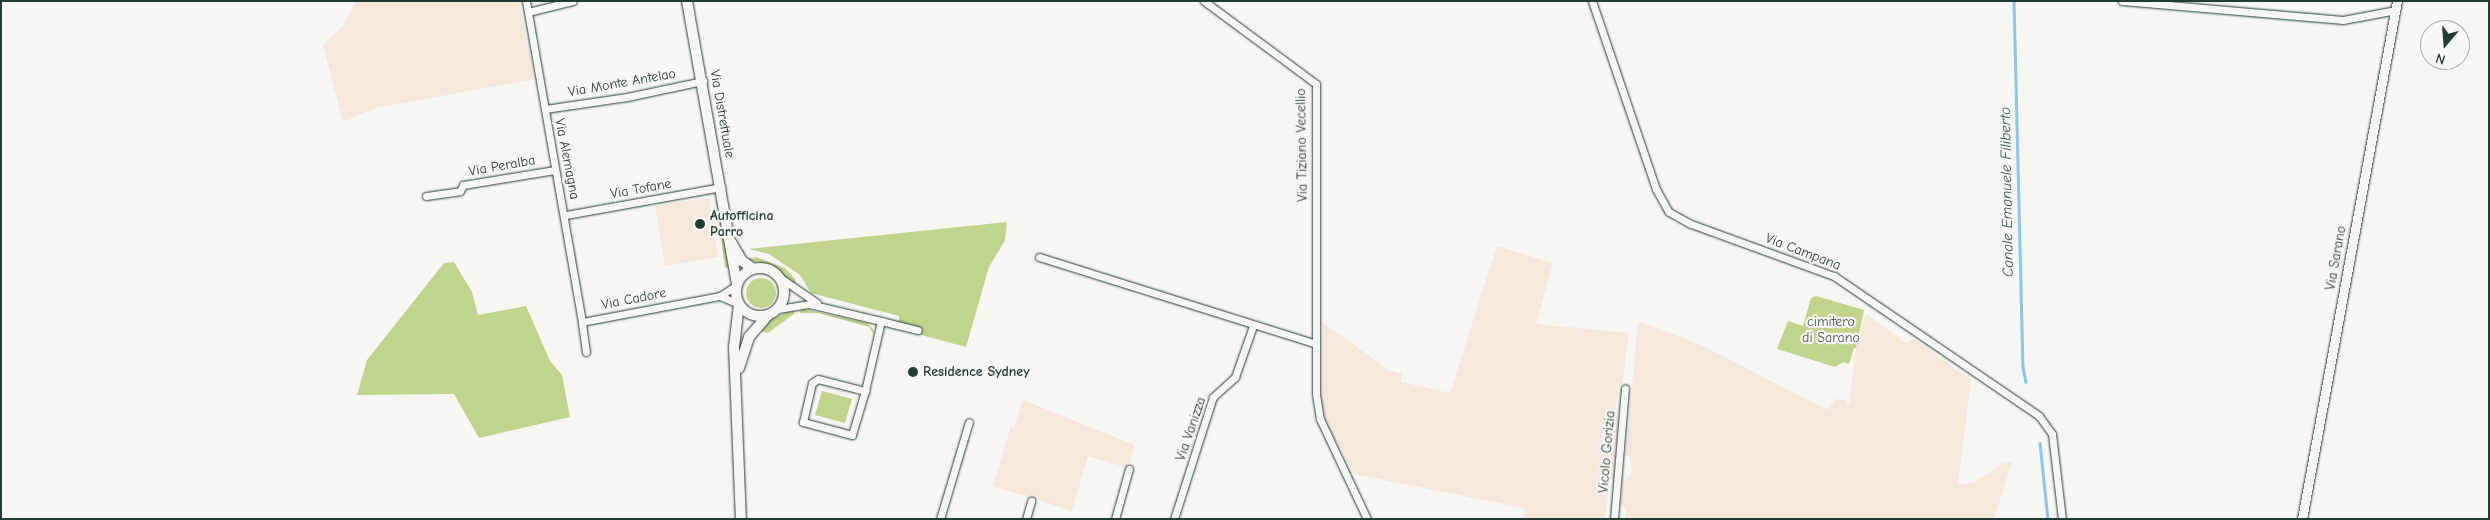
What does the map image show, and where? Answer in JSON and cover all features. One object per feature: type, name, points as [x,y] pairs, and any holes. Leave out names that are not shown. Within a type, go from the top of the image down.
[{"type":"main road","name":"Via Distrettuale","points":[[687,1],[703,81],[727,231]]},
{"type":"main road","points":[[727,231],[737,254],[754,269]]},
{"type":"main road","points":[[727,231],[739,304],[734,347],[741,519]]},
{"type":"main road","points":[[735,384],[745,346],[768,315],[778,309],[784,296],[779,277],[768,269],[754,269],[746,273],[737,285]]},
{"type":"main road","points":[[739,304],[749,313],[768,315]]},
{"type":"street","name":"Via Alemagna","points":[[526,1],[555,170],[566,215],[582,322]]},
{"type":"street","points":[[528,12],[574,1]]},
{"type":"street","name":"Via Tiziano Vecellio","points":[[1204,1],[1316,84],[1316,394],[1320,419],[1367,519]]},
{"type":"street","name":"Via Campana","points":[[1592,1],[1656,189],[1669,212],[1691,224],[1834,276],[2040,416],[2052,434],[2062,519]]},
{"type":"street","points":[[2122,1],[2343,20],[2397,6]]},
{"type":"street","name":"Via Sarano","points":[[2302,519],[2397,6]]},
{"type":"street","name":"Via Monte Antelao","points":[[546,109],[627,97],[703,81]]},
{"type":"street","name":"Via Peralba","points":[[426,196],[460,191],[463,185],[555,170]]},
{"type":"street","name":"Via Tofane","points":[[566,215],[721,187]]},
{"type":"street","points":[[1039,257],[1253,326],[1316,344]]},
{"type":"street","points":[[779,277],[804,296],[824,306]]},
{"type":"street","name":"Via Cadore","points":[[582,322],[720,296],[737,285]]},
{"type":"street","points":[[720,296],[739,304]]},
{"type":"street","points":[[778,309],[799,304],[824,306],[918,330]]},
{"type":"street","points":[[865,391],[814,380],[803,422],[852,435],[865,391],[881,321]]},
{"type":"street","points":[[582,322],[586,352]]},
{"type":"street","name":"Via Vanizza","points":[[1174,519],[1213,397],[1235,377],[1253,326]]},
{"type":"street","name":"Vicolo Gorizia","points":[[1614,519],[1625,388]]},
{"type":"street","points":[[940,519],[969,422]]},
{"type":"street","points":[[1115,519],[1129,469]]},
{"type":"street","points":[[1026,519],[1031,501]]},
{"type":"shaded area","points":[[356,1],[519,1],[534,79],[376,108],[343,122],[323,45],[344,25]]},
{"type":"shaded area","points":[[709,198],[718,257],[665,266],[655,206]]},
{"type":"shaded area","points":[[1497,246],[1553,263],[1536,324],[1629,333],[1622,385],[1618,387],[1615,416],[1620,417],[1614,480],[1610,479],[1605,519],[1523,519],[1525,508],[1354,474],[1323,417],[1320,396],[1322,322],[1390,371],[1402,374],[1401,382],[1450,393]]},
{"type":"shaded area","points":[[1866,314],[1906,343],[1914,339],[1971,380],[1958,485],[1975,482],[2001,464],[2012,462],[1994,519],[1625,519],[1626,510],[1621,504],[1623,481],[1631,475],[1632,463],[1626,453],[1638,321],[1701,345],[1828,410],[1835,399],[1846,400],[1849,406],[1856,348]]},
{"type":"shaded area","points":[[1023,400],[1135,445],[1128,468],[1088,456],[1072,511],[993,486],[1011,426],[1014,427]]},
{"type":"green space","points":[[716,197],[729,268],[725,267]]},
{"type":"green space","points":[[1007,222],[1005,240],[989,267],[966,347],[899,329],[899,316],[811,293],[800,275],[769,254],[748,249]]},
{"type":"green space","points":[[756,257],[785,268],[795,279],[797,288],[773,268],[747,259]]},
{"type":"green space","points":[[454,262],[472,292],[478,315],[526,306],[550,361],[562,375],[570,417],[479,438],[454,394],[357,395],[367,360],[444,263]]},
{"type":"green space","points":[[761,278],[772,282],[776,293],[772,304],[761,308],[750,304],[746,293],[750,282]]},
{"type":"green space","name":"cimitero di Sarano","points":[[1816,296],[1864,310],[1856,348],[1854,348],[1849,364],[1843,362],[1835,367],[1777,349],[1788,321],[1803,326],[1811,298]]},
{"type":"green space","points":[[795,308],[794,314],[768,333],[759,331],[770,320]]},
{"type":"green space","points":[[799,308],[867,323],[873,329],[874,335],[869,327],[818,313],[801,313]]},
{"type":"green space","points":[[822,391],[852,399],[845,423],[815,415]]},
{"type":"waterway","name":"Canale Emanuele Filiberto","points":[[2014,1],[2023,367],[2026,382]]},
{"type":"waterway","name":"Canale Emanuele Filiberto","points":[[2040,443],[2048,519]]},
{"type":"place","name":"Autofficina Parro","points":[[700,224]]},
{"type":"place","name":"Residence Sydney","points":[[913,372]]}]
